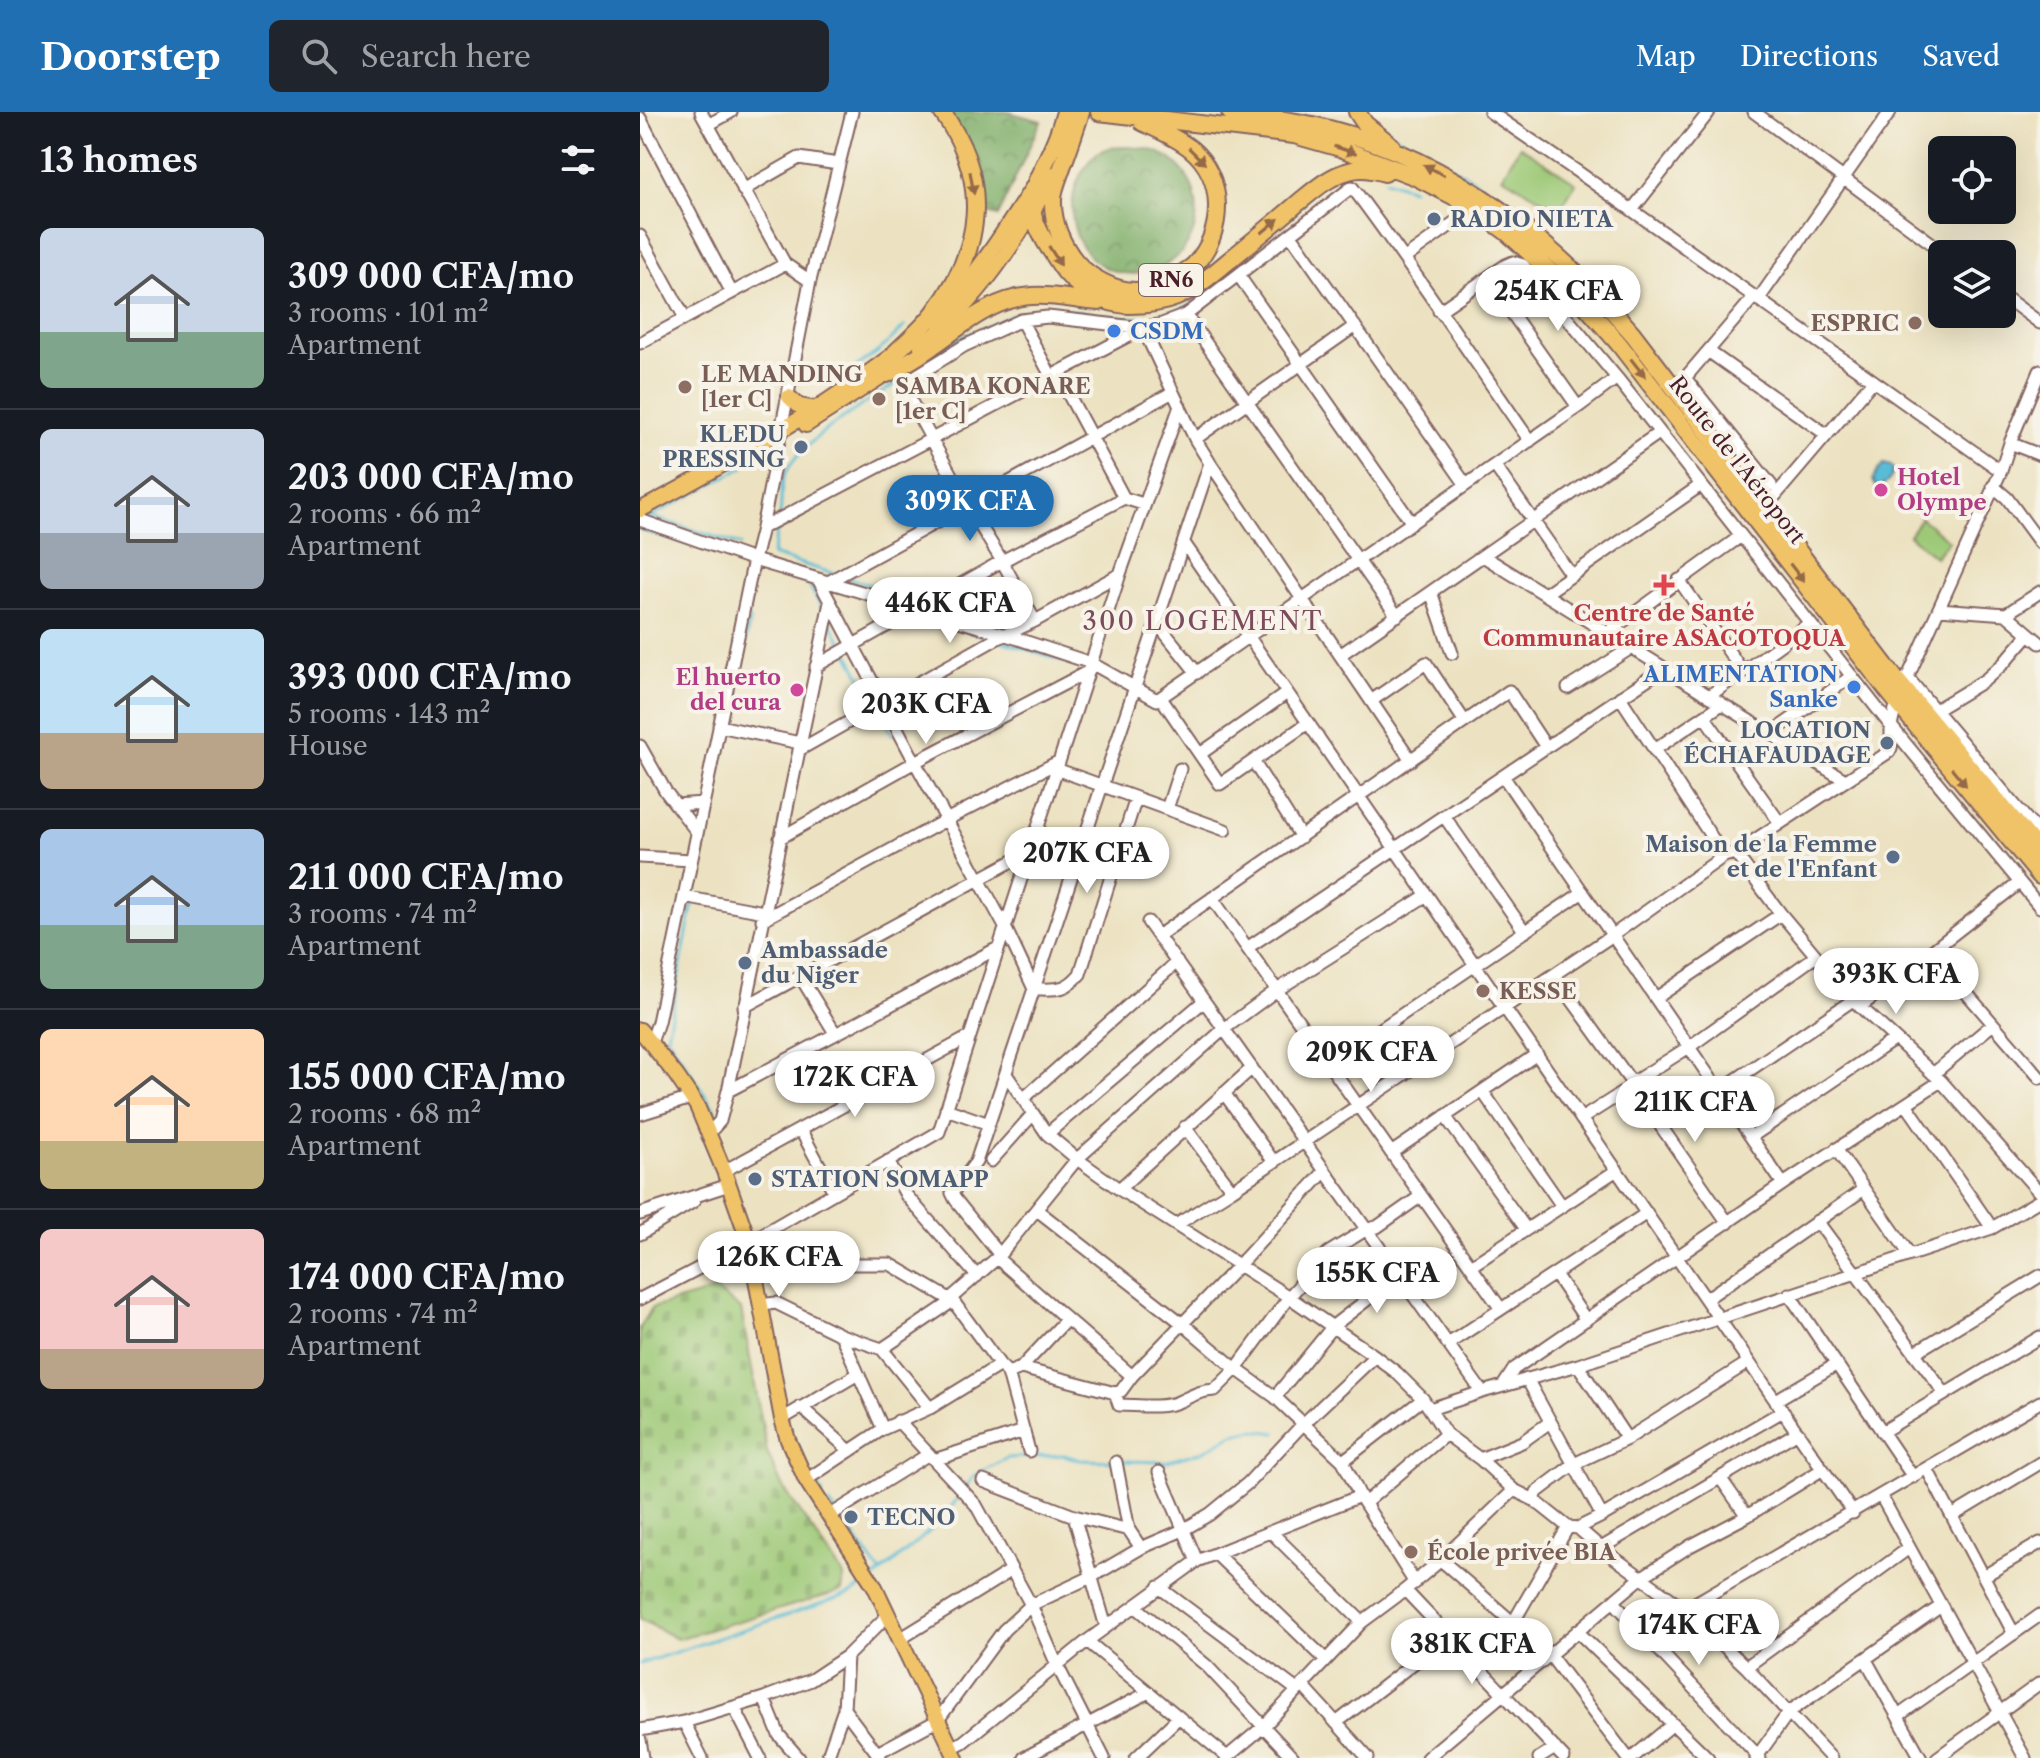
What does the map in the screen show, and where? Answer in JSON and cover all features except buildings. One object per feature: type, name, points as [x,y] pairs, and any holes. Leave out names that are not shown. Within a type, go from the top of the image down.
[{"type":"highway","points":[[895,353],[934,314],[964,263],[974,233],[976,207],[969,163],[942,112]]},
{"type":"highway","points":[[1065,112],[1066,142],[1034,184],[1032,214],[1065,272],[1082,289],[1105,302]]},
{"type":"highway","name":"RN6","points":[[1081,112],[1066,142],[1053,196],[1054,218],[1061,238],[1084,271],[1106,284],[1134,291],[1166,283],[1194,266],[1211,241],[1218,215],[1216,190],[1206,165],[1174,137],[1130,116]]},
{"type":"highway","name":"Route de l'Aéroport","points":[[1099,112],[1294,135],[1340,148],[1416,177],[1470,206],[1508,233],[1578,297],[1619,344],[2040,852]]},
{"type":"highway","name":"Route de l'Aéroport","points":[[1230,112],[1334,130],[1403,154],[1458,182],[1563,259],[1604,299],[1643,346],[2040,876]]},
{"type":"highway","points":[[1357,112],[1365,124],[1403,154]]},
{"type":"highway","points":[[887,374],[933,347],[961,324],[1011,300],[1031,296],[1059,297],[1132,305],[1160,303],[1190,290],[1317,187],[1352,170],[1369,169],[1392,175],[1470,206]]},
{"type":"main road","points":[[640,510],[778,435],[825,415],[887,374],[926,343],[983,286],[1005,257],[1032,214],[1066,142]]},
{"type":"main road","points":[[778,435],[929,326],[958,296],[1034,184]]},
{"type":"main road","points":[[789,397],[799,406],[816,409]]},
{"type":"main road","points":[[640,1030],[697,1106],[727,1178],[749,1242],[788,1440],[806,1480],[872,1581],[954,1753]]},
{"type":"street","points":[[701,112],[785,264],[810,281]]},
{"type":"street","points":[[708,125],[731,112]]},
{"type":"street","points":[[651,1043],[658,1022],[762,528],[810,281],[852,112]]},
{"type":"street","points":[[1490,112],[2001,471]]},
{"type":"street","points":[[1632,210],[1709,112]]},
{"type":"street","points":[[1754,112],[1928,241]]},
{"type":"street","points":[[1873,381],[1827,435],[1773,490],[1685,378],[1756,298],[1890,112]]},
{"type":"street","points":[[640,118],[732,293]]},
{"type":"street","points":[[743,190],[799,158],[838,164]]},
{"type":"street","points":[[762,528],[1143,328],[1186,315],[1352,187],[1405,258],[1530,441]]},
{"type":"street","points":[[1405,258],[1470,206]]},
{"type":"street","points":[[1291,235],[1466,485]]},
{"type":"street","points":[[640,236],[685,318]]},
{"type":"street","points":[[1439,311],[1513,262],[1523,265],[1617,378],[1891,726],[2040,907]]},
{"type":"street","points":[[640,343],[785,264]]},
{"type":"street","points":[[1239,276],[1412,523]]},
{"type":"street","points":[[1487,278],[1578,407]]},
{"type":"street","points":[[2016,305],[2040,323]]},
{"type":"street","points":[[1186,315],[1397,616]]},
{"type":"street","points":[[1035,621],[931,439],[904,388],[906,382],[964,346],[1021,320],[1048,317],[1143,328]]},
{"type":"street","points":[[1021,320],[1124,498],[1143,504]]},
{"type":"street","points":[[1195,439],[1355,326]]},
{"type":"street","points":[[1143,328],[1195,439],[1411,760]]},
{"type":"street","points":[[1708,351],[1827,435]]},
{"type":"street","points":[[1176,1225],[1889,752],[1891,726],[1902,689],[2001,471],[2040,371]]},
{"type":"street","points":[[640,520],[754,560],[1006,635],[1089,667],[1157,700],[1617,378]]},
{"type":"street","points":[[823,580],[968,506],[1173,392]]},
{"type":"street","points":[[640,1299],[749,1242],[939,1132],[1143,504],[1180,406]]},
{"type":"street","points":[[1340,655],[1659,433]]},
{"type":"street","points":[[2010,443],[2040,455]]},
{"type":"street","points":[[1132,1376],[999,1257],[952,1193],[976,1162],[1210,463]]},
{"type":"street","points":[[1495,466],[1571,575]]},
{"type":"street","points":[[1545,594],[1701,485]]},
{"type":"street","points":[[1993,486],[2007,498],[2040,543]]},
{"type":"street","points":[[816,666],[1002,561],[1124,498]]},
{"type":"street","points":[[1607,633],[1741,536]]},
{"type":"street","points":[[1184,543],[1853,1513]]},
{"type":"street","points":[[1483,556],[1845,780]]},
{"type":"street","points":[[719,726],[800,746],[1120,574]]},
{"type":"street","points":[[823,580],[830,601],[883,704],[1005,927],[1034,989]]},
{"type":"street","points":[[1679,580],[1743,672]]},
{"type":"street","points":[[1431,592],[1452,653]]},
{"type":"street","points":[[2006,614],[2040,592]]},
{"type":"street","points":[[709,1133],[720,1121],[728,1091],[830,601]]},
{"type":"street","points":[[1939,609],[2006,614],[2040,643]]},
{"type":"street","points":[[1157,623],[1197,673]]},
{"type":"street","points":[[1709,696],[1810,623]]},
{"type":"street","points":[[1934,711],[1985,680],[2029,634]]},
{"type":"street","points":[[1568,688],[1631,648]]},
{"type":"street","points":[[1371,701],[1426,663],[1465,722]]},
{"type":"street","points":[[780,838],[1089,667]]},
{"type":"street","points":[[1247,948],[1664,668]]},
{"type":"street","points":[[1770,734],[1852,676]]},
{"type":"street","points":[[1902,689],[1934,711],[2040,835]]},
{"type":"street","points":[[1158,936],[1509,691],[1546,747]]},
{"type":"street","points":[[1200,754],[1287,693]]},
{"type":"street","points":[[1620,697],[1730,855],[1857,1004],[1937,1077],[2040,1193]]},
{"type":"street","points":[[1161,698],[1220,784],[1308,723]]},
{"type":"street","points":[[1654,750],[1722,704]]},
{"type":"street","points":[[1704,716],[1780,823]]},
{"type":"street","points":[[640,746],[666,792],[697,832]]},
{"type":"street","points":[[1253,761],[1301,837]]},
{"type":"street","points":[[684,897],[763,916],[1057,766],[1102,786],[1225,830]]},
{"type":"street","points":[[1167,809],[1180,769]]},
{"type":"street","points":[[1503,776],[1783,1184]]},
{"type":"street","points":[[1034,989],[1061,989],[1073,983],[1080,974],[1136,798]]},
{"type":"street","points":[[676,805],[703,803]]},
{"type":"street","points":[[1444,816],[1525,932]]},
{"type":"street","points":[[744,1007],[1029,852]]},
{"type":"street","points":[[640,857],[691,860]]},
{"type":"street","points":[[1719,1091],[1857,1004],[1931,952],[2019,883]]},
{"type":"street","points":[[1329,1064],[1583,892]]},
{"type":"street","points":[[882,1349],[951,1300],[999,1257],[1077,1159],[1224,1029],[1277,990],[1427,895]]},
{"type":"street","points":[[1212,898],[1501,1309]]},
{"type":"street","points":[[1656,998],[1781,914]]},
{"type":"street","points":[[1148,922],[1482,1392]]},
{"type":"street","points":[[728,1091],[998,948]]},
{"type":"street","points":[[1931,952],[2040,1078]]},
{"type":"street","points":[[1581,1119],[1816,956]]},
{"type":"street","points":[[1023,1099],[1177,962]]},
{"type":"street","points":[[1554,975],[1728,1223]]},
{"type":"street","points":[[800,976],[835,1033]]},
{"type":"street","points":[[1047,1134],[1204,1001]]},
{"type":"street","points":[[1503,1386],[1514,1369],[1783,1184],[1906,1104],[1993,1024]]},
{"type":"street","points":[[640,1234],[800,1129],[969,1037]]},
{"type":"street","points":[[1751,1137],[1895,1039]]},
{"type":"street","points":[[1391,1153],[1537,1054]]},
{"type":"street","points":[[1119,1189],[1252,1068]]},
{"type":"street","points":[[1006,1074],[1047,1134],[1077,1159],[1375,1356],[1397,1373],[1427,1404],[1446,1434],[1514,1490],[1573,1527],[1685,1609],[1746,1667],[1831,1758]]},
{"type":"street","points":[[1483,1092],[1562,1206]]},
{"type":"street","points":[[1224,1093],[1274,1162]]},
{"type":"street","points":[[640,1114],[691,1098]]},
{"type":"street","points":[[1906,1104],[1992,1228]]},
{"type":"street","points":[[946,1109],[989,1124]]},
{"type":"street","points":[[991,1161],[1033,1114]]},
{"type":"street","points":[[1445,1116],[1526,1229]]},
{"type":"street","points":[[1185,1127],[1232,1190]]},
{"type":"street","points":[[800,1129],[834,1192]]},
{"type":"street","points":[[1836,1149],[1910,1255]]},
{"type":"street","points":[[888,1161],[906,1195],[977,1276]]},
{"type":"street","points":[[1471,1266],[1617,1170]]},
{"type":"street","points":[[806,1480],[883,1429],[1004,1369],[1021,1368],[1108,1393],[1121,1391],[1325,1171]]},
{"type":"street","points":[[1706,1299],[1864,1189]]},
{"type":"street","points":[[640,1214],[708,1192]]},
{"type":"street","points":[[1115,1393],[1119,1405],[1158,1405],[1178,1402],[1203,1390],[1215,1390],[1236,1369],[1289,1297],[1328,1253],[1367,1229],[1377,1227],[1421,1196]]},
{"type":"street","points":[[1343,1461],[1427,1404],[1578,1365],[1992,1228],[2040,1200]]},
{"type":"street","points":[[1037,1210],[1275,1397],[1343,1461],[1410,1586],[1449,1636],[1564,1758]]},
{"type":"street","points":[[1448,1344],[1647,1213]]},
{"type":"street","points":[[1817,1221],[1945,1394]]},
{"type":"street","points":[[753,1264],[890,1264],[951,1300],[1004,1369],[1029,1451]]},
{"type":"street","points":[[1555,1274],[1586,1320]]},
{"type":"street","points":[[1275,1397],[1333,1326],[1399,1275]]},
{"type":"street","points":[[1914,1353],[2040,1276]]},
{"type":"street","points":[[1789,1294],[1913,1477]]},
{"type":"street","points":[[760,1305],[776,1303],[841,1335],[882,1349],[930,1408]]},
{"type":"street","points":[[1021,1368],[1067,1319]]},
{"type":"street","points":[[841,1335],[883,1429]]},
{"type":"street","points":[[1882,1432],[2040,1337]]},
{"type":"street","points":[[844,1709],[879,1756],[938,1720],[1004,1630],[1031,1605],[1210,1514],[1248,1483],[1303,1424],[1375,1356]]},
{"type":"street","points":[[1534,1500],[1537,1492],[1574,1464],[1627,1439],[1749,1362]]},
{"type":"street","points":[[1776,1400],[1837,1364]]},
{"type":"street","points":[[1578,1365],[1627,1439]]},
{"type":"street","points":[[782,1419],[858,1374]]},
{"type":"street","points":[[1527,1379],[1602,1516]]},
{"type":"street","points":[[1685,1609],[2040,1402]]},
{"type":"street","points":[[801,1407],[850,1451]]},
{"type":"street","points":[[1513,1623],[1573,1527],[1602,1516],[1783,1411]]},
{"type":"street","points":[[898,1421],[976,1505],[1031,1605],[1104,1758]]},
{"type":"street","points":[[1480,1459],[1522,1442],[1550,1422]]},
{"type":"street","points":[[829,1516],[931,1457],[1024,1431]]},
{"type":"street","points":[[1601,1548],[1798,1432]]},
{"type":"street","points":[[954,1753],[963,1742],[1087,1641],[1197,1561],[1362,1499],[1446,1434]]},
{"type":"street","points":[[1116,1462],[1129,1530],[1141,1548]]},
{"type":"street","points":[[1952,1516],[2040,1463]]},
{"type":"street","points":[[1427,1758],[1642,1577],[1823,1469]]},
{"type":"street","points":[[1927,1469],[2014,1634]]},
{"type":"street","points":[[1159,1472],[1197,1561]]},
{"type":"street","points":[[1721,1479],[1747,1516]]},
{"type":"street","points":[[983,1481],[1074,1516],[1129,1530]]},
{"type":"street","points":[[1087,1641],[1227,1758],[1263,1727],[1362,1622],[1441,1560],[1514,1490]]},
{"type":"street","points":[[1881,1496],[2024,1758]]},
{"type":"street","points":[[1074,1516],[1106,1627]]},
{"type":"street","points":[[1271,1532],[1362,1622]]},
{"type":"street","points":[[1984,1576],[2040,1543]]},
{"type":"street","points":[[1746,1667],[1909,1548]]},
{"type":"street","points":[[1216,1554],[1326,1660]]},
{"type":"street","points":[[1441,1560],[1549,1654],[1630,1758],[1673,1724]]},
{"type":"street","points":[[900,1639],[1012,1570]]},
{"type":"street","points":[[1159,1587],[1300,1687],[1368,1758]]},
{"type":"street","points":[[1614,1602],[1758,1757],[1789,1712],[1941,1606]]},
{"type":"street","points":[[1135,1606],[1207,1666],[1293,1758]]},
{"type":"street","points":[[640,1730],[684,1722],[811,1680],[847,1656],[889,1614]]},
{"type":"street","points":[[1898,1716],[2040,1615]]},
{"type":"street","points":[[1577,1631],[1703,1754]]},
{"type":"street","points":[[1336,1723],[1449,1636]]},
{"type":"street","points":[[827,1758],[844,1709],[847,1656]]},
{"type":"street","points":[[1866,1660],[1921,1758]]},
{"type":"street","points":[[1937,1758],[2040,1683]]},
{"type":"street","points":[[1024,1758],[1149,1692]]},
{"type":"street","points":[[764,1698],[779,1735],[799,1758]]},
{"type":"street","points":[[734,1707],[760,1758]]},
{"type":"street","points":[[1136,1758],[1179,1717]]},
{"type":"street","points":[[684,1722],[702,1758]]},
{"type":"street","points":[[640,1740],[643,1758]]},
{"type":"street","points":[[1539,1758],[1555,1748]]},
{"type":"street","points":[[1688,1758],[1703,1754]]},
{"type":"green space","points":[[946,112],[1008,112],[1041,121],[998,216],[982,211],[977,171]]},
{"type":"green space","points":[[1520,146],[1576,183],[1559,210],[1502,176]]},
{"type":"green space","points":[[1127,147],[1154,151],[1170,159],[1189,181],[1197,208],[1192,236],[1184,249],[1166,265],[1143,273],[1121,273],[1103,266],[1089,255],[1079,241],[1073,223],[1072,205],[1076,185],[1085,167],[1100,151]]},
{"type":"green space","points":[[1921,518],[1949,541],[1935,557],[1909,535]]},
{"type":"green space","points":[[716,1290],[741,1309],[767,1452],[782,1486],[844,1576],[842,1591],[677,1639],[640,1619],[640,1328],[652,1308]]},
{"type":"water","points":[[1884,464],[1893,469],[1892,476],[1885,484],[1876,487],[1873,480]]},
{"type":"waterway","points":[[1370,118],[1493,193]]},
{"type":"waterway","points":[[1386,180],[1412,189]]},
{"type":"waterway","points":[[1208,292],[1224,274]]},
{"type":"waterway","points":[[912,372],[962,338],[1026,311],[1057,309],[1134,318],[1172,313],[1192,304]]},
{"type":"waterway","points":[[833,383],[879,351],[905,326]]},
{"type":"waterway","points":[[780,514],[784,477],[805,448],[837,422],[902,379]]},
{"type":"waterway","points":[[648,518],[744,467]]},
{"type":"waterway","points":[[652,517],[740,545]]},
{"type":"waterway","points":[[778,526],[772,555],[835,574]]},
{"type":"waterway","points":[[640,530],[715,552]]},
{"type":"waterway","points":[[843,577],[923,600]]},
{"type":"waterway","points":[[807,581],[824,612]]},
{"type":"waterway","points":[[863,598],[906,611]]},
{"type":"waterway","points":[[917,615],[990,638]]},
{"type":"waterway","points":[[694,895],[750,619]]},
{"type":"waterway","points":[[830,622],[844,647]]},
{"type":"waterway","points":[[1001,641],[1077,665]]},
{"type":"waterway","points":[[860,647],[888,696]]},
{"type":"waterway","points":[[848,653],[875,703]]},
{"type":"waterway","points":[[891,703],[905,728]]},
{"type":"waterway","points":[[879,709],[892,734]]},
{"type":"waterway","points":[[693,902],[667,1036],[715,1110]]},
{"type":"waterway","points":[[966,1487],[975,1475],[1007,1458],[1064,1455],[1080,1460],[1165,1462],[1204,1451],[1233,1434],[1254,1430],[1276,1433]]},
{"type":"waterway","points":[[815,1480],[823,1494]]},
{"type":"waterway","points":[[876,1577],[938,1524],[961,1494]]},
{"type":"waterway","points":[[830,1504],[881,1573]]},
{"type":"waterway","points":[[640,1664],[850,1594],[866,1584]]},
{"type":"place","name":"RADIO NIETA","points":[[1434,219]]},
{"type":"place","name":"ESPRIC","points":[[1915,323]]},
{"type":"place","name":"CSDM","points":[[1114,331]]},
{"type":"place","name":"LE MANDING [1er C]","points":[[685,387]]},
{"type":"place","name":"SAMBA KONARE [1er C]","points":[[879,399]]},
{"type":"place","name":"KLEDU PRESSING","points":[[801,447]]},
{"type":"place","name":"Hotel Olympe","points":[[1881,490]]},
{"type":"place","name":"Centre de Santé Communautaire ASACOTOQUA","points":[[1664,585]]},
{"type":"place","name":"ALIMENTATION Sanke","points":[[1854,687]]},
{"type":"place","name":"El huerto del cura","points":[[797,690]]},
{"type":"place","name":"LOCATION ÉCHAFAUDAGE","points":[[1887,743]]},
{"type":"place","name":"Maison de la Femme et de l'Enfant","points":[[1893,857]]},
{"type":"place","name":"Ambassade du Niger","points":[[745,963]]},
{"type":"place","name":"KESSE","points":[[1483,991]]},
{"type":"place","name":"STATION SOMAPP","points":[[755,1179]]},
{"type":"place","name":"TECNO","points":[[851,1517]]},
{"type":"place","name":"École privée BIA","points":[[1411,1552]]},
{"type":"district","name":"300 LOGEMENT","points":[[1203,621]]}]
